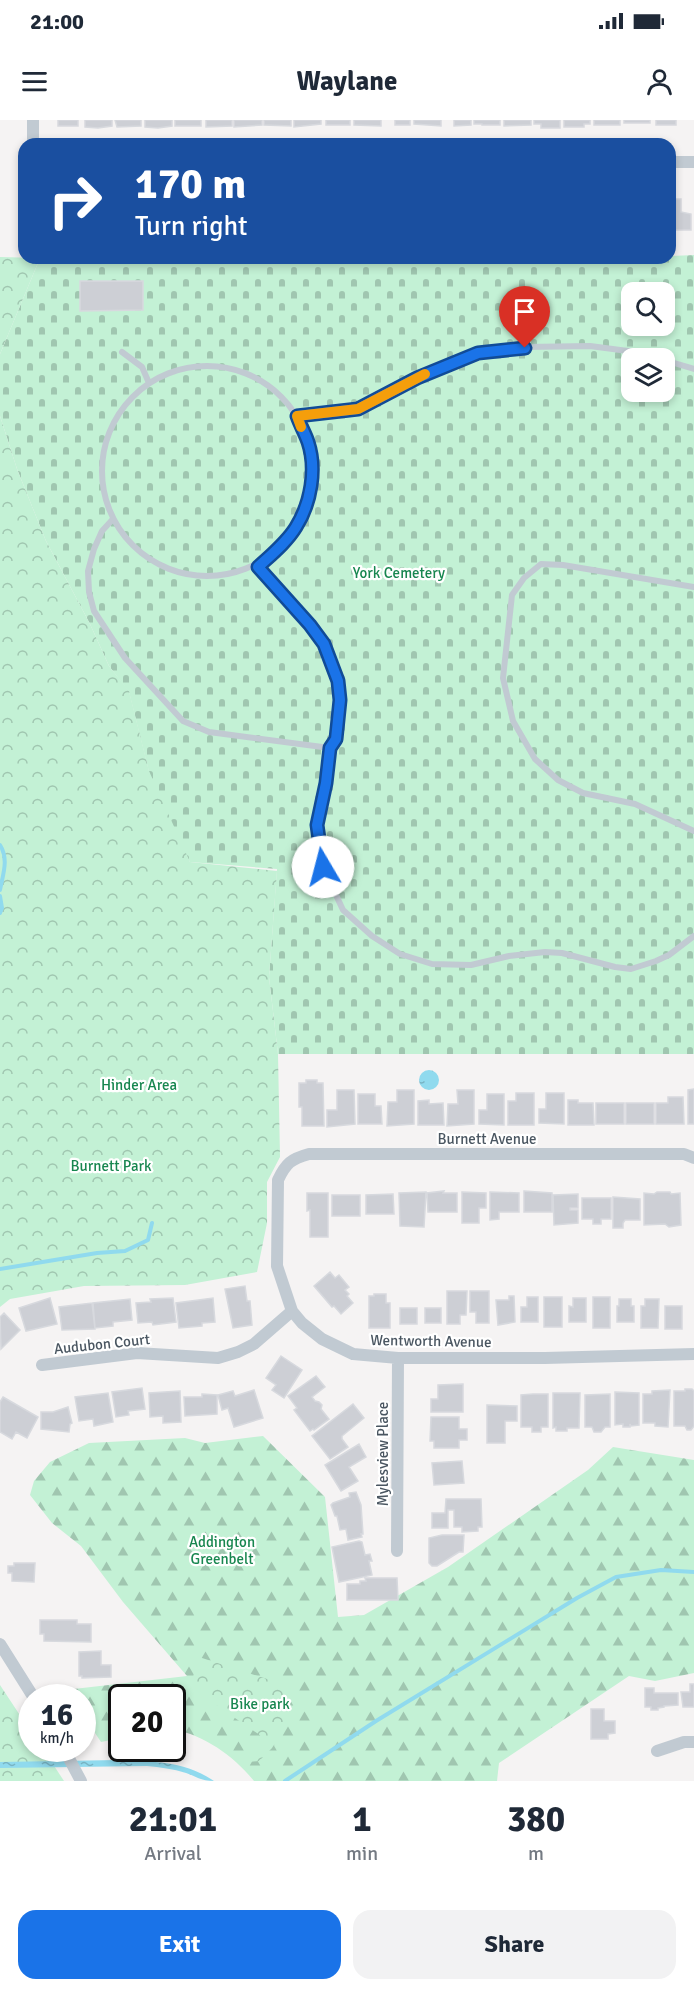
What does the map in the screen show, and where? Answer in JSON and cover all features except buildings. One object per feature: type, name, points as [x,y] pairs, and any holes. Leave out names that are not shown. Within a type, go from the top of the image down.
[{"type":"street","points":[[33,120],[33,138]]},
{"type":"street","points":[[676,162],[694,162]]},
{"type":"street","name":"Burnett Avenue","points":[[284,1168],[294,1158],[309,1154],[684,1154],[694,1158]]},
{"type":"street","name":"Wentworth Avenue","points":[[284,1168],[278,1180],[277,1266],[292,1311],[322,1340],[353,1354],[398,1358],[545,1358],[694,1354]]},
{"type":"street","name":"Audubon Court","points":[[42,1365],[137,1353],[218,1358],[254,1344],[292,1311]]},
{"type":"street","name":"Mylesview Place","points":[[398,1358],[398,1551]]},
{"type":"street","points":[[0,1644],[25,1684]]},
{"type":"street","points":[[657,1751],[684,1742],[694,1742]]},
{"type":"street","points":[[71,1762],[81,1781]]},
{"type":"lane","points":[[297,416],[358,409],[417,378],[478,353],[525,348],[590,346],[621,351]]},
{"type":"lane","points":[[122,352],[142,367],[150,383]]},
{"type":"lane","points":[[675,363],[694,369]]},
{"type":"lane","points":[[194,367],[234,370],[263,382],[282,397],[297,416],[310,453],[312,472],[308,501],[296,527],[258,567],[229,574],[205,576],[180,573],[157,564],[137,550],[120,531],[113,519],[102,479],[104,449],[115,420],[124,406],[150,383],[171,372],[194,367]]},
{"type":"lane","points":[[113,519],[102,531],[88,571],[89,592],[94,611],[125,658],[183,721],[209,732],[330,748]]},
{"type":"lane","points":[[694,588],[563,565],[541,564],[524,578],[512,595],[503,678],[513,721],[535,759],[558,780],[583,793],[636,804],[694,831]]},
{"type":"lane","points":[[258,567],[324,644],[338,681],[340,700],[336,739],[330,748],[326,783],[317,825],[323,867],[343,910],[372,936],[400,954],[432,964],[471,964],[531,952],[545,952],[562,953],[631,969],[663,958],[694,936]]},
{"type":"green space","name":"York Cemetery","points":[[694,255],[694,1054],[278,1054],[269,977],[277,869],[190,862],[157,804],[129,692],[109,666],[90,624],[46,541],[17,469],[0,416],[0,354],[38,264],[676,264],[676,256]]},
{"type":"green space","points":[[0,257],[18,257],[18,264],[38,264],[0,354]]},
{"type":"green space","name":"Hinder Area","points":[[0,416],[17,469],[46,541],[90,624],[109,666],[129,691],[149,771],[190,862],[277,871],[269,977],[278,1054],[280,1157],[267,1182],[267,1223],[257,1272],[185,1285],[84,1286],[10,1299],[0,1307]]},
{"type":"green space","name":"Addington Greenbelt","points":[[263,1436],[325,1497],[338,1617],[364,1615],[448,1567],[588,1470],[613,1447],[694,1460],[694,1673],[655,1681],[629,1676],[499,1763],[497,1781],[254,1781],[228,1755],[186,1732],[186,1684],[117,1684],[187,1676],[123,1602],[81,1546],[52,1523],[30,1495],[34,1481],[50,1462],[89,1443],[185,1438],[205,1443]]},
{"type":"green space","name":"Bike park","points":[[199,1657],[295,1688],[274,1746],[259,1761],[248,1762],[264,1738],[190,1687]]},
{"type":"green space","points":[[0,1685],[18,1712],[18,1762],[52,1762],[64,1781],[0,1781]]},
{"type":"green space","name":"Addington Greenbelt","points":[[108,1685],[108,1741],[101,1742],[96,1734],[96,1686]]},
{"type":"water","points":[[429,1070],[436,1073],[439,1080],[436,1087],[429,1090],[422,1087],[419,1080],[422,1073]]},
{"type":"water","points":[[96,1760],[168,1763],[191,1769],[214,1781],[203,1780],[176,1770],[147,1766],[0,1768],[0,1762]]},
{"type":"waterway","points":[[0,845],[5,861],[0,890]]},
{"type":"waterway","points":[[0,896],[2,908],[0,913]]},
{"type":"waterway","points":[[0,1269],[97,1253],[125,1251],[148,1240],[152,1223]]},
{"type":"waterway","points":[[285,1781],[376,1721],[577,1598],[616,1577],[661,1570],[694,1572]]},
{"type":"slow traffic","points":[[301,427],[297,416],[358,409],[425,374]]},
{"type":"route","points":[[323,867],[317,825],[326,783],[330,748],[336,739],[340,700],[338,681],[324,644],[258,567],[296,527],[308,501],[312,472],[308,443],[297,416],[358,409],[417,378],[478,353],[525,348]]},
{"type":"park label","name":"Burnett Park","points":[[111,1166]]}]
